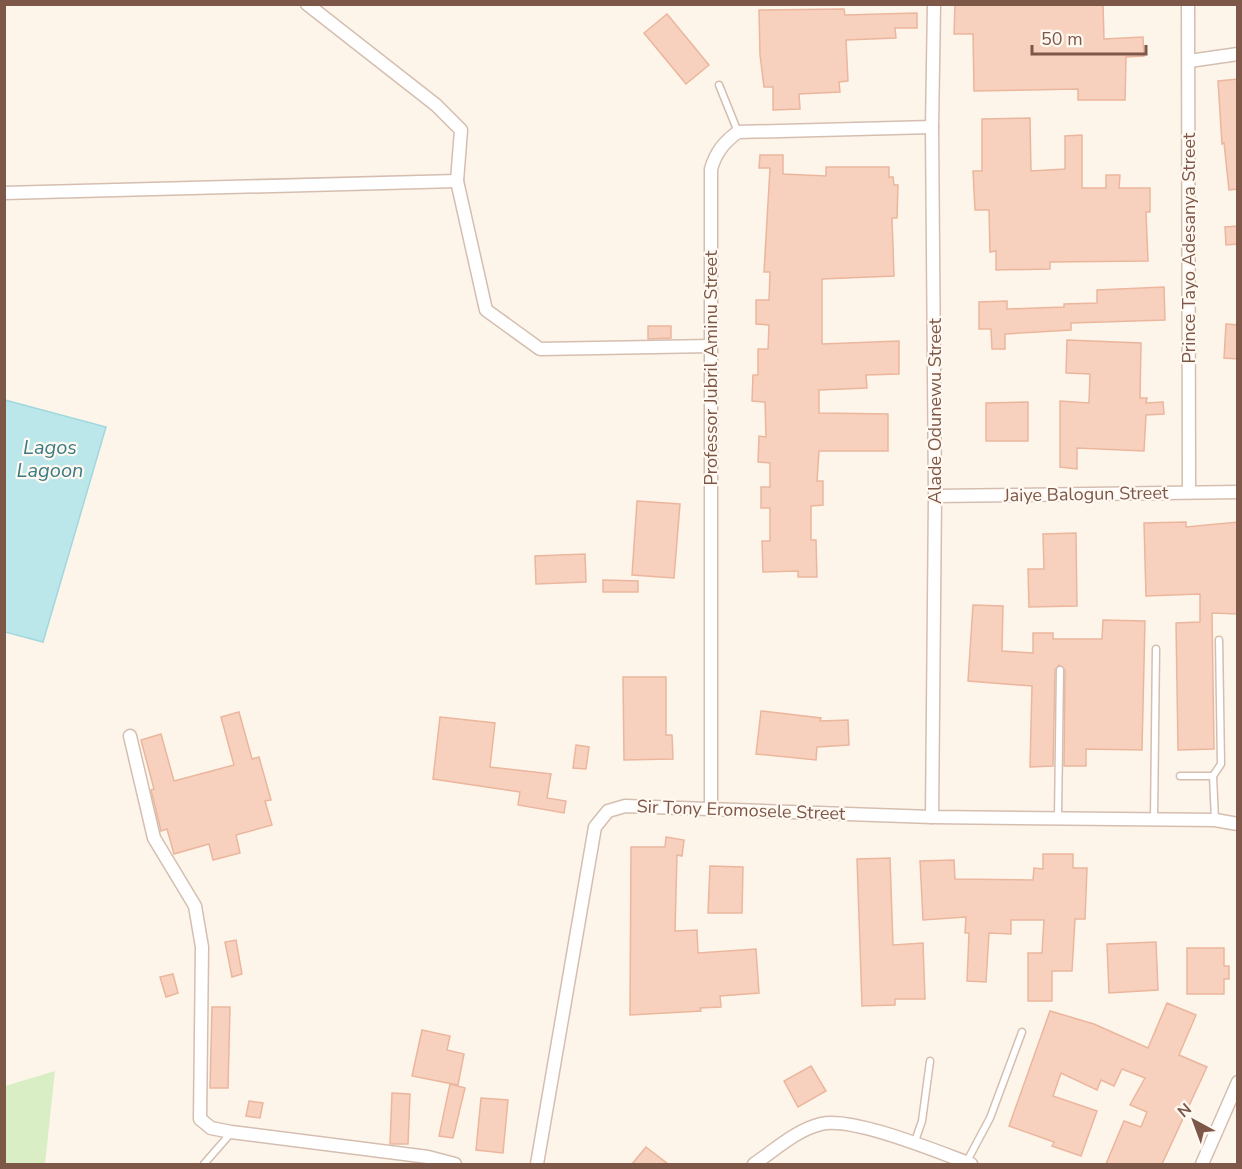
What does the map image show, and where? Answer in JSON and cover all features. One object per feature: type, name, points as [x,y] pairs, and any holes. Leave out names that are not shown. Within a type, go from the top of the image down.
[{"type":"street","points":[[307,4],[436,105],[461,130],[457,181],[486,310],[540,349],[711,346]]},
{"type":"street","name":"Alade Odunewu Street","points":[[932,817],[936,496],[934,4]]},
{"type":"street","name":"Prince Tayo Adesanya Street","points":[[1188,4],[1189,492]]},
{"type":"street","points":[[1189,61],[1238,54]]},
{"type":"street","points":[[738,132],[933,127]]},
{"type":"street","name":"Professor Jubril Aminu Street","points":[[711,810],[711,169],[715,156],[724,142],[738,132]]},
{"type":"street","points":[[4,193],[457,181]]},
{"type":"street","name":"Jaiye Balogun Street","points":[[936,496],[1238,492]]},
{"type":"street","points":[[130,736],[154,838],[172,872],[195,906],[202,946],[200,1119],[211,1128],[231,1132],[428,1157],[455,1164]]},
{"type":"street","name":"Sir Tony Eromosele Street","points":[[537,1164],[595,827],[608,811],[625,806],[932,817],[1215,820],[1238,824]]},
{"type":"street","points":[[1202,1164],[1238,1082]]},
{"type":"street","points":[[754,1164],[799,1133],[820,1124],[839,1122],[861,1126],[969,1164]]},
{"type":"lane","points":[[719,85],[738,132]]},
{"type":"lane","points":[[1215,820],[1213,776],[1221,764],[1219,640]]},
{"type":"lane","points":[[1154,819],[1156,649]]},
{"type":"lane","points":[[1058,818],[1060,670]]},
{"type":"lane","points":[[1180,776],[1213,776]]},
{"type":"lane","points":[[969,1164],[990,1118],[1022,1032]]},
{"type":"lane","points":[[914,1145],[922,1121],[930,1061]]},
{"type":"lane","points":[[204,1164],[231,1132]]},
{"type":"green space","points":[[55,1071],[45,1164],[5,1164],[5,1086]]},
{"type":"water","name":"Lagos Lagoon","points":[[5,400],[106,427],[43,642],[5,632]]},
{"type":"building","points":[[955,4],[1103,4],[1104,39],[1143,37],[1144,56],[1126,57],[1125,100],[1078,100],[1078,89],[974,91],[973,34],[954,34]]},
{"type":"building","points":[[844,9],[845,15],[917,13],[917,28],[895,28],[896,38],[846,40],[848,81],[839,82],[840,92],[799,94],[800,109],[773,110],[773,87],[764,87],[760,55],[759,10]]},
{"type":"building","points":[[667,14],[709,65],[686,84],[644,33]]},
{"type":"building","points":[[1238,79],[1238,189],[1229,190],[1224,143],[1222,144],[1218,81]]},
{"type":"building","points":[[1030,118],[1031,171],[1065,169],[1065,136],[1082,135],[1082,188],[1106,188],[1106,175],[1120,175],[1119,188],[1150,188],[1150,212],[1146,212],[1148,261],[1050,262],[1050,269],[996,270],[996,251],[990,252],[989,210],[975,210],[973,171],[982,171],[982,119]]},
{"type":"building","points":[[760,155],[783,155],[783,174],[826,176],[826,167],[889,167],[889,177],[893,177],[894,185],[898,185],[897,218],[892,218],[894,276],[822,279],[822,344],[899,341],[899,374],[866,375],[867,388],[819,390],[819,413],[888,414],[888,451],[819,451],[817,481],[823,481],[823,505],[811,506],[811,540],[816,540],[817,577],[798,577],[798,571],[763,572],[762,541],[770,541],[770,508],[761,508],[761,487],[770,487],[770,463],[758,462],[759,436],[766,437],[765,402],[752,401],[753,375],[758,375],[758,349],[768,349],[769,325],[756,324],[756,300],[769,300],[770,272],[764,272],[770,168],[759,168]]},
{"type":"building","points":[[1238,226],[1238,244],[1226,245],[1225,227]]},
{"type":"building","points":[[1164,287],[1165,320],[1071,323],[1071,330],[1005,334],[1005,349],[992,349],[991,329],[979,329],[979,302],[1007,301],[1007,309],[1064,307],[1064,304],[1097,303],[1097,290]]},
{"type":"building","points":[[1226,324],[1238,325],[1238,359],[1224,358]]},
{"type":"building","points":[[648,326],[671,326],[671,338],[648,339]]},
{"type":"building","points":[[1067,340],[1141,343],[1140,398],[1147,398],[1146,403],[1163,402],[1164,414],[1146,415],[1144,451],[1077,448],[1077,469],[1060,467],[1060,401],[1089,403],[1090,374],[1066,373]]},
{"type":"building","points":[[1028,402],[1028,441],[986,441],[986,403]]},
{"type":"building","points":[[637,501],[680,504],[674,578],[632,575]]},
{"type":"building","points":[[1186,522],[1186,527],[1238,522],[1238,614],[1212,613],[1214,749],[1178,750],[1176,623],[1200,622],[1200,594],[1146,596],[1144,523]]},
{"type":"building","points":[[1076,533],[1077,606],[1029,607],[1028,569],[1044,569],[1043,534]]},
{"type":"building","points":[[585,554],[586,582],[536,584],[535,556]]},
{"type":"building","points":[[603,580],[638,581],[638,592],[603,592]]},
{"type":"building","points":[[973,605],[1003,606],[1002,651],[1033,653],[1033,633],[1053,633],[1053,639],[1102,639],[1103,620],[1145,621],[1142,750],[1086,749],[1086,766],[1064,766],[1065,670],[1059,665],[1055,670],[1053,766],[1030,767],[1032,686],[968,681]]},
{"type":"building","points":[[623,677],[666,677],[666,735],[672,735],[673,759],[624,760]]},
{"type":"building","points":[[761,711],[821,718],[820,721],[848,720],[849,745],[817,747],[816,760],[756,754]]},
{"type":"building","points":[[239,712],[252,759],[259,757],[271,800],[265,801],[272,825],[236,835],[240,853],[213,860],[209,844],[174,854],[167,829],[161,831],[151,790],[154,789],[141,740],[161,734],[174,781],[234,765],[221,717]]},
{"type":"building","points":[[440,717],[495,723],[490,767],[551,774],[547,798],[566,801],[564,813],[518,805],[520,792],[433,779]]},
{"type":"building","points":[[576,745],[589,747],[586,769],[573,768]]},
{"type":"building","points":[[666,837],[684,840],[682,856],[677,855],[675,931],[697,930],[698,953],[756,949],[759,993],[720,996],[721,1007],[700,1008],[701,1011],[630,1015],[631,847],[665,847]]},
{"type":"building","points":[[1043,854],[1073,854],[1073,868],[1087,868],[1085,919],[1075,919],[1072,971],[1052,971],[1052,1001],[1028,1001],[1028,953],[1042,953],[1044,920],[1011,920],[1011,934],[989,933],[986,982],[967,981],[969,933],[965,933],[966,917],[923,920],[920,861],[954,860],[955,879],[1033,880],[1034,868],[1043,869]]},
{"type":"building","points":[[890,858],[893,945],[923,943],[925,999],[895,999],[895,1005],[862,1006],[857,859]]},
{"type":"building","points":[[710,866],[743,867],[742,913],[708,913]]},
{"type":"building","points":[[236,940],[242,974],[232,977],[225,942]]},
{"type":"building","points":[[1156,942],[1158,990],[1109,993],[1107,944]]},
{"type":"building","points":[[1187,948],[1224,948],[1224,966],[1229,966],[1229,979],[1224,979],[1224,994],[1187,994]]},
{"type":"building","points":[[173,974],[178,993],[166,997],[160,977]]},
{"type":"building","points":[[1167,1003],[1196,1015],[1179,1055],[1207,1067],[1162,1164],[1106,1164],[1124,1121],[1141,1127],[1147,1112],[1130,1105],[1145,1078],[1122,1069],[1114,1086],[1101,1080],[1097,1090],[1061,1073],[1053,1096],[1097,1111],[1081,1156],[1052,1146],[1054,1142],[1009,1126],[1050,1011],[1094,1024],[1148,1048]]},
{"type":"building","points":[[212,1007],[230,1007],[228,1088],[210,1088]]},
{"type":"building","points":[[422,1030],[450,1036],[447,1050],[464,1054],[458,1085],[412,1076]]},
{"type":"building","points":[[811,1066],[826,1091],[798,1107],[784,1081]]},
{"type":"building","points":[[450,1084],[465,1088],[453,1138],[439,1136]]},
{"type":"building","points":[[392,1093],[410,1094],[408,1144],[390,1144]]},
{"type":"building","points":[[481,1098],[508,1100],[503,1153],[476,1150]]},
{"type":"building","points":[[249,1101],[263,1103],[260,1118],[246,1116]]},
{"type":"building","points":[[646,1147],[668,1164],[632,1164]]}]
